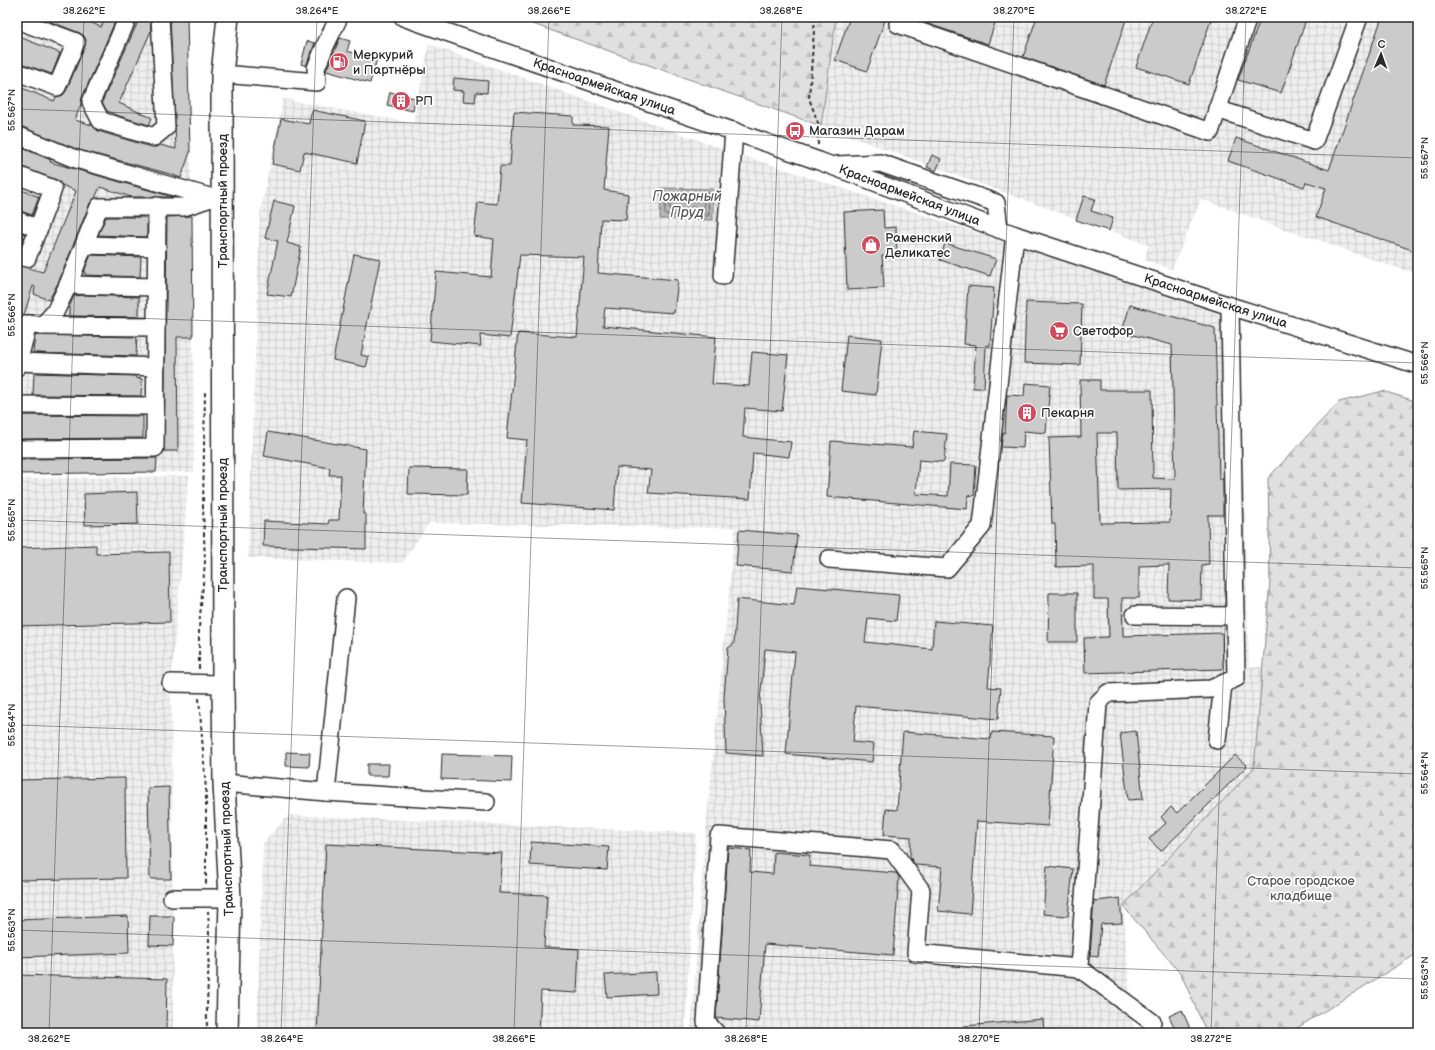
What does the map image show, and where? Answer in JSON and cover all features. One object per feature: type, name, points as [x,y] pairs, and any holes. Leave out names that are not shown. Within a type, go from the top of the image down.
[{"type":"main road","name":"Транспортный проезд","points":[[227,1033],[230,898],[224,783],[217,198],[222,74],[228,17]]},
{"type":"street","points":[[128,17],[91,102],[101,121],[154,137],[166,127],[160,17]]},
{"type":"street","points":[[222,74],[317,82],[316,68],[339,17]]},
{"type":"street","name":"Красноармейская улица","points":[[403,17],[825,163],[1007,232],[1230,306],[1418,365]]},
{"type":"street","points":[[901,17],[898,24],[1210,132],[1248,17]]},
{"type":"street","points":[[1217,109],[1314,141],[1359,17]]},
{"type":"street","points":[[17,20],[76,42],[57,87],[17,72]]},
{"type":"street","points":[[723,276],[734,131]]},
{"type":"street","points":[[17,135],[73,158],[217,198]]},
{"type":"street","points":[[825,163],[880,162],[996,204],[1007,232],[982,526],[947,568],[829,559]]},
{"type":"street","points":[[17,175],[53,189],[27,258],[17,255]]},
{"type":"street","points":[[42,326],[55,312],[68,285],[99,207],[184,207],[217,198]]},
{"type":"street","points":[[17,449],[155,448],[157,206]]},
{"type":"street","points":[[17,220],[39,229]]},
{"type":"street","points":[[84,245],[157,247]]},
{"type":"street","points":[[68,285],[156,287]]},
{"type":"street","points":[[1079,968],[1098,703],[1108,693],[1211,689],[1236,678],[1230,306]]},
{"type":"street","points":[[156,327],[42,326],[28,324],[18,364],[156,367]]},
{"type":"street","points":[[17,405],[155,406]]},
{"type":"street","points":[[326,792],[346,598]]},
{"type":"street","points":[[1135,615],[1235,616]]},
{"type":"street","points":[[171,683],[223,684]]},
{"type":"street","points":[[1217,740],[1223,684]]},
{"type":"street","points":[[224,783],[326,792],[486,802]]},
{"type":"street","points":[[716,1033],[706,1022],[719,836],[892,850],[921,890],[916,953],[1079,968],[1152,1022]]},
{"type":"street","points":[[172,898],[230,898]]},
{"type":"path","points":[[815,17],[808,98],[818,123],[825,163]]},
{"type":"shaded area","points":[[17,17],[187,17],[192,213],[194,472],[17,474]]},
{"type":"shaded area","points":[[836,17],[1418,17],[1418,274],[1292,232],[1201,199],[1172,269],[1144,260],[1149,245],[821,126]]},
{"type":"shaded area","points":[[429,44],[732,152],[1239,319],[1249,666],[1303,672],[1301,741],[1131,904],[1123,906],[1133,1033],[691,1033],[704,851],[735,528],[429,523],[402,563],[248,558],[260,214],[283,99],[413,123]]},
{"type":"shaded area","points":[[189,476],[171,683],[173,1033],[17,1033],[17,479]]},
{"type":"shaded area","points":[[288,815],[696,833],[685,1033],[257,1033],[263,843]]},
{"type":"green space","points":[[513,17],[836,17],[821,126]]},
{"type":"green space","name":"Старое городское кладбище","points":[[1383,391],[1418,402],[1418,953],[1289,1033],[1207,1033],[1181,974],[1123,906],[1254,768],[1270,581],[1268,478],[1339,402]]},
{"type":"water","name":"Пожарный Пруд","points":[[661,188],[713,189],[713,220],[660,219]]},
{"type":"building","points":[[38,17],[78,17],[101,27],[106,17],[117,17],[82,98],[75,120],[92,125],[98,131],[151,147],[160,145],[176,149],[170,17],[187,17],[190,152],[181,178],[76,149],[17,125],[17,86],[54,101],[56,97],[63,95],[66,91],[85,46],[86,40],[80,33]]},
{"type":"building","points":[[140,17],[150,17],[151,31],[119,103],[152,118],[149,125],[107,111],[102,102]]},
{"type":"building","points":[[850,17],[886,17],[867,71],[835,60]]},
{"type":"building","points":[[914,17],[997,17],[988,44],[913,19]]},
{"type":"building","points":[[1037,17],[1127,17],[1104,85],[1023,57]]},
{"type":"building","points":[[1153,17],[1212,17],[1189,84],[1136,67]]},
{"type":"building","points":[[1261,17],[1307,17],[1281,93],[1238,80]]},
{"type":"building","points":[[1382,17],[1418,17],[1418,252],[1316,217],[1326,188],[1306,182],[1304,187],[1228,161],[1236,138],[1329,170]]},
{"type":"building","points":[[17,36],[60,53],[52,74],[17,62]]},
{"type":"building","name":"Меркурий и Партнёры","points":[[340,38],[350,41],[347,51],[377,59],[370,83],[326,71]]},
{"type":"building","points":[[307,41],[315,43],[306,66],[301,64]]},
{"type":"building","points":[[454,78],[488,81],[487,93],[476,92],[475,102],[463,101],[464,91],[453,90]]},
{"type":"building","name":"РП","points":[[390,92],[415,98],[413,111],[387,105]]},
{"type":"building","points":[[312,110],[365,121],[357,163],[304,152],[300,170],[272,164],[281,119],[309,124]]},
{"type":"building","points":[[514,112],[573,116],[573,125],[609,126],[604,190],[628,194],[626,220],[601,219],[598,273],[678,280],[674,313],[605,308],[603,326],[716,337],[712,384],[749,386],[752,352],[788,355],[782,411],[745,408],[743,437],[791,442],[789,457],[753,453],[750,499],[648,493],[651,470],[617,467],[614,510],[522,503],[527,440],[507,438],[518,333],[577,337],[584,257],[520,255],[510,338],[480,335],[481,346],[430,341],[436,272],[491,277],[494,239],[474,236],[478,202],[497,204],[500,166],[510,166]]},
{"type":"building","points":[[17,146],[51,160],[50,162],[173,197],[131,197],[100,187],[95,198],[90,203],[59,281],[49,300],[34,294],[35,287],[33,286],[24,315],[20,318],[17,327],[17,265],[43,272],[76,191],[62,185],[57,180],[17,165]]},
{"type":"building","points":[[932,155],[941,159],[936,171],[927,167]]},
{"type":"building","points":[[17,188],[39,197],[32,215],[17,210]]},
{"type":"building","points":[[1084,196],[1095,199],[1091,211],[1113,218],[1109,231],[1076,220]]},
{"type":"building","points":[[274,201],[295,206],[287,243],[301,247],[291,297],[267,294],[278,241],[265,238]]},
{"type":"building","points":[[883,210],[884,228],[896,227],[897,255],[882,256],[884,288],[847,290],[844,212]]},
{"type":"building","points":[[192,216],[193,337],[177,337],[178,451],[164,451],[167,217]]},
{"type":"building","points":[[106,217],[147,217],[147,237],[98,235]]},
{"type":"building","points":[[17,231],[25,234],[21,246],[17,245]]},
{"type":"building","points":[[945,243],[996,259],[990,276],[940,260]]},
{"type":"building","points":[[354,254],[380,259],[361,355],[369,357],[366,367],[333,360]]},
{"type":"building","points":[[91,255],[141,257],[140,277],[85,275],[85,269]]},
{"type":"building","points":[[968,286],[994,288],[990,346],[986,345],[984,388],[973,388],[976,345],[964,344]]},
{"type":"building","points":[[74,296],[139,297],[139,317],[69,316],[69,307]]},
{"type":"building","points":[[1026,302],[1082,304],[1080,365],[1024,363]]},
{"type":"building","points":[[1130,305],[1215,328],[1219,479],[1223,479],[1223,515],[1208,515],[1209,564],[1202,565],[1201,600],[1168,599],[1169,565],[1139,566],[1139,598],[1122,598],[1123,636],[1222,633],[1223,669],[1085,673],[1084,638],[1109,637],[1108,599],[1094,599],[1094,566],[1056,567],[1055,524],[1052,524],[1049,438],[1081,437],[1080,380],[1100,380],[1100,390],[1152,390],[1153,478],[1175,479],[1172,345],[1122,332]],"holes":[[[1097,433],[1117,433],[1118,490],[1171,489],[1170,522],[1100,523]]]},
{"type":"building","points":[[35,335],[137,337],[136,356],[33,353]]},
{"type":"building","points":[[847,335],[882,339],[876,395],[841,391]]},
{"type":"building","points":[[34,373],[136,376],[136,378],[142,379],[141,396],[33,395]]},
{"type":"building","name":"Пекарня","points":[[1025,383],[1050,385],[1046,433],[1024,431],[1023,448],[1001,447],[1003,433],[1005,433],[1007,395],[1024,396]]},
{"type":"building","points":[[17,415],[143,416],[143,438],[17,439]]},
{"type":"building","points":[[914,431],[947,434],[944,462],[919,460],[916,494],[948,496],[950,464],[976,465],[974,496],[968,495],[967,509],[827,497],[831,441],[912,447]]},
{"type":"building","points":[[268,432],[366,449],[363,514],[366,514],[366,549],[263,546],[264,521],[328,524],[329,520],[339,520],[341,475],[329,475],[330,468],[264,456]]},
{"type":"building","points":[[157,458],[156,472],[17,474],[17,459]]},
{"type":"building","points":[[409,468],[468,469],[467,495],[408,494]]},
{"type":"building","points":[[137,492],[138,524],[85,525],[84,494]]},
{"type":"building","points":[[739,530],[797,535],[793,571],[736,566]]},
{"type":"building","points":[[96,545],[96,554],[169,552],[170,622],[17,626],[17,548]]},
{"type":"building","points":[[797,586],[899,595],[896,621],[868,618],[865,642],[932,649],[934,621],[993,626],[988,687],[1001,688],[998,719],[856,706],[853,742],[874,744],[872,762],[786,754],[795,652],[765,649],[760,701],[763,756],[726,753],[724,697],[728,648],[734,644],[737,599],[794,605]]},
{"type":"building","points":[[1049,593],[1077,593],[1077,642],[1048,642]]},
{"type":"building","points":[[1136,731],[1143,799],[1128,800],[1120,733]]},
{"type":"building","points":[[903,732],[991,739],[992,732],[1054,736],[1048,826],[977,821],[970,914],[938,911],[942,867],[915,865],[910,857],[911,837],[884,835],[886,809],[897,810]]},
{"type":"building","points":[[286,752],[310,753],[309,767],[286,766]]},
{"type":"building","points":[[442,754],[512,756],[511,782],[441,779]]},
{"type":"building","points":[[1235,755],[1247,766],[1161,851],[1149,839],[1166,823],[1161,817],[1171,807],[1177,813]]},
{"type":"building","points":[[367,764],[389,764],[388,776],[367,776]]},
{"type":"building","points":[[125,778],[126,878],[17,880],[17,780]]},
{"type":"building","points":[[169,787],[171,879],[150,879],[148,788]]},
{"type":"building","points":[[531,842],[609,847],[607,870],[530,865]]},
{"type":"building","points":[[326,844],[502,853],[499,893],[547,895],[544,947],[579,949],[577,993],[541,991],[539,1033],[317,1033]]},
{"type":"building","points":[[728,848],[751,850],[750,872],[773,874],[774,852],[810,855],[809,866],[896,873],[899,877],[893,955],[765,944],[759,1022],[716,1018]]},
{"type":"building","points":[[1047,866],[1073,869],[1068,916],[1043,914]]},
{"type":"building","points":[[1120,898],[1122,923],[1101,924],[1098,957],[1090,956],[1094,900],[1097,901]]},
{"type":"building","points":[[128,916],[129,953],[17,957],[17,920]]},
{"type":"building","points":[[150,916],[174,916],[173,946],[149,945]]},
{"type":"building","points":[[656,972],[657,994],[607,997],[605,975]]},
{"type":"building","points":[[17,975],[167,979],[166,1033],[17,1033]]},
{"type":"building","points":[[1182,1010],[1192,1033],[1177,1033],[1169,1016]]},
{"type":"building","points":[[1043,1019],[1044,1033],[965,1033],[964,1026]]},
{"type":"place","name":"Меркурий и Партнёры","points":[[339,62]]},
{"type":"place","name":"РП","points":[[401,101]]},
{"type":"place","name":"Магазин Дарам","points":[[795,131]]},
{"type":"place","name":"Раменский Деликатес","points":[[871,245]]},
{"type":"place","name":"Светофор","points":[[1059,331]]},
{"type":"place","name":"Пекарня","points":[[1027,413]]}]
